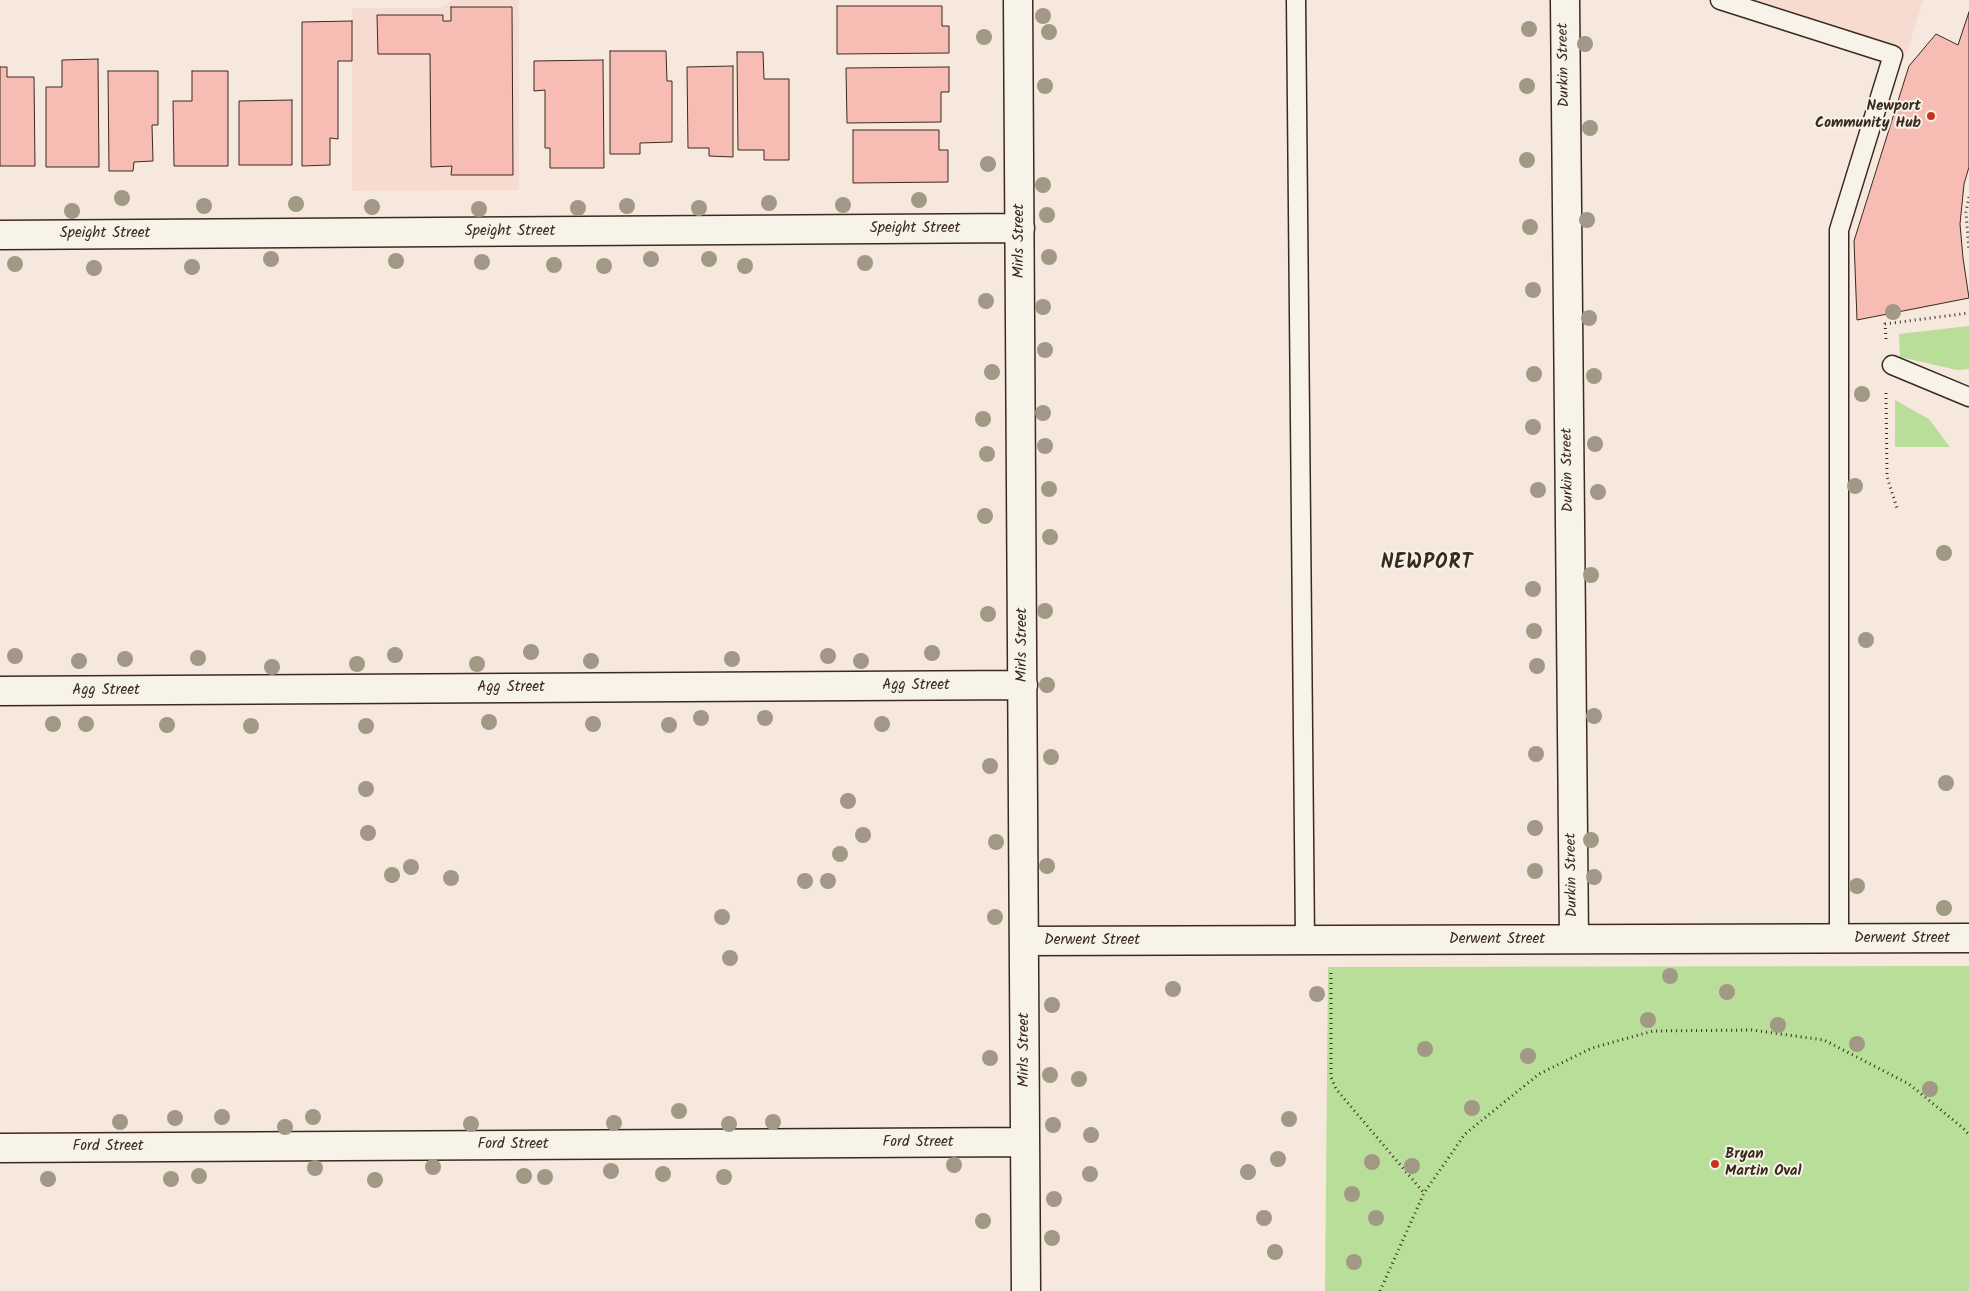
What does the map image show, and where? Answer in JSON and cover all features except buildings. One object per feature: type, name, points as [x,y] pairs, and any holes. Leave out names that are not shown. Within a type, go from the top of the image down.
[{"type":"street","name":"Mirls Street","points":[[1018,0],[1026,1291]]},
{"type":"street","name":"Durkin Street","points":[[1565,0],[1574,939]]},
{"type":"street","name":"Speight Street","points":[[0,235],[1020,228]]},
{"type":"street","name":"Agg Street","points":[[0,691],[1023,685]]},
{"type":"street","name":"Derwent Street","points":[[1024,941],[1969,938]]},
{"type":"street","name":"Ford Street","points":[[0,1148],[1025,1142]]},
{"type":"lane","points":[[1296,0],[1318,940]]},
{"type":"lane","points":[[1720,0],[1893,55],[1839,230],[1839,939]]},
{"type":"lane","points":[[1892,365],[1969,397]]},
{"type":"path","points":[[1969,198],[1966,212],[1969,251]]},
{"type":"path","points":[[1318,940],[1330,1077],[1336,1089],[1424,1193]]},
{"type":"path","points":[[1380,1291],[1424,1193],[1465,1134],[1539,1074],[1592,1048],[1653,1031],[1752,1030],[1824,1040],[1909,1084],[1969,1135]]},
{"type":"shaded area","points":[[453,0],[519,0],[519,190],[352,191],[352,8],[440,8]]},
{"type":"shaded area","points":[[1745,0],[1923,0],[1907,53]]},
{"type":"green space","points":[[1969,326],[1969,369],[1957,370],[1900,357],[1899,334]]},
{"type":"green space","points":[[1895,400],[1929,419],[1950,447],[1895,447]]},
{"type":"green space","name":"Bryan Martin Oval","points":[[1969,966],[1969,1291],[1325,1291],[1328,967]]},
{"type":"place","name":"Newport Community Hub","points":[[1931,116]]},
{"type":"place","name":"Bryan Martin Oval","points":[[1715,1164]]},
{"type":"district","name":"NEWPORT","points":[[1427,565]]}]
